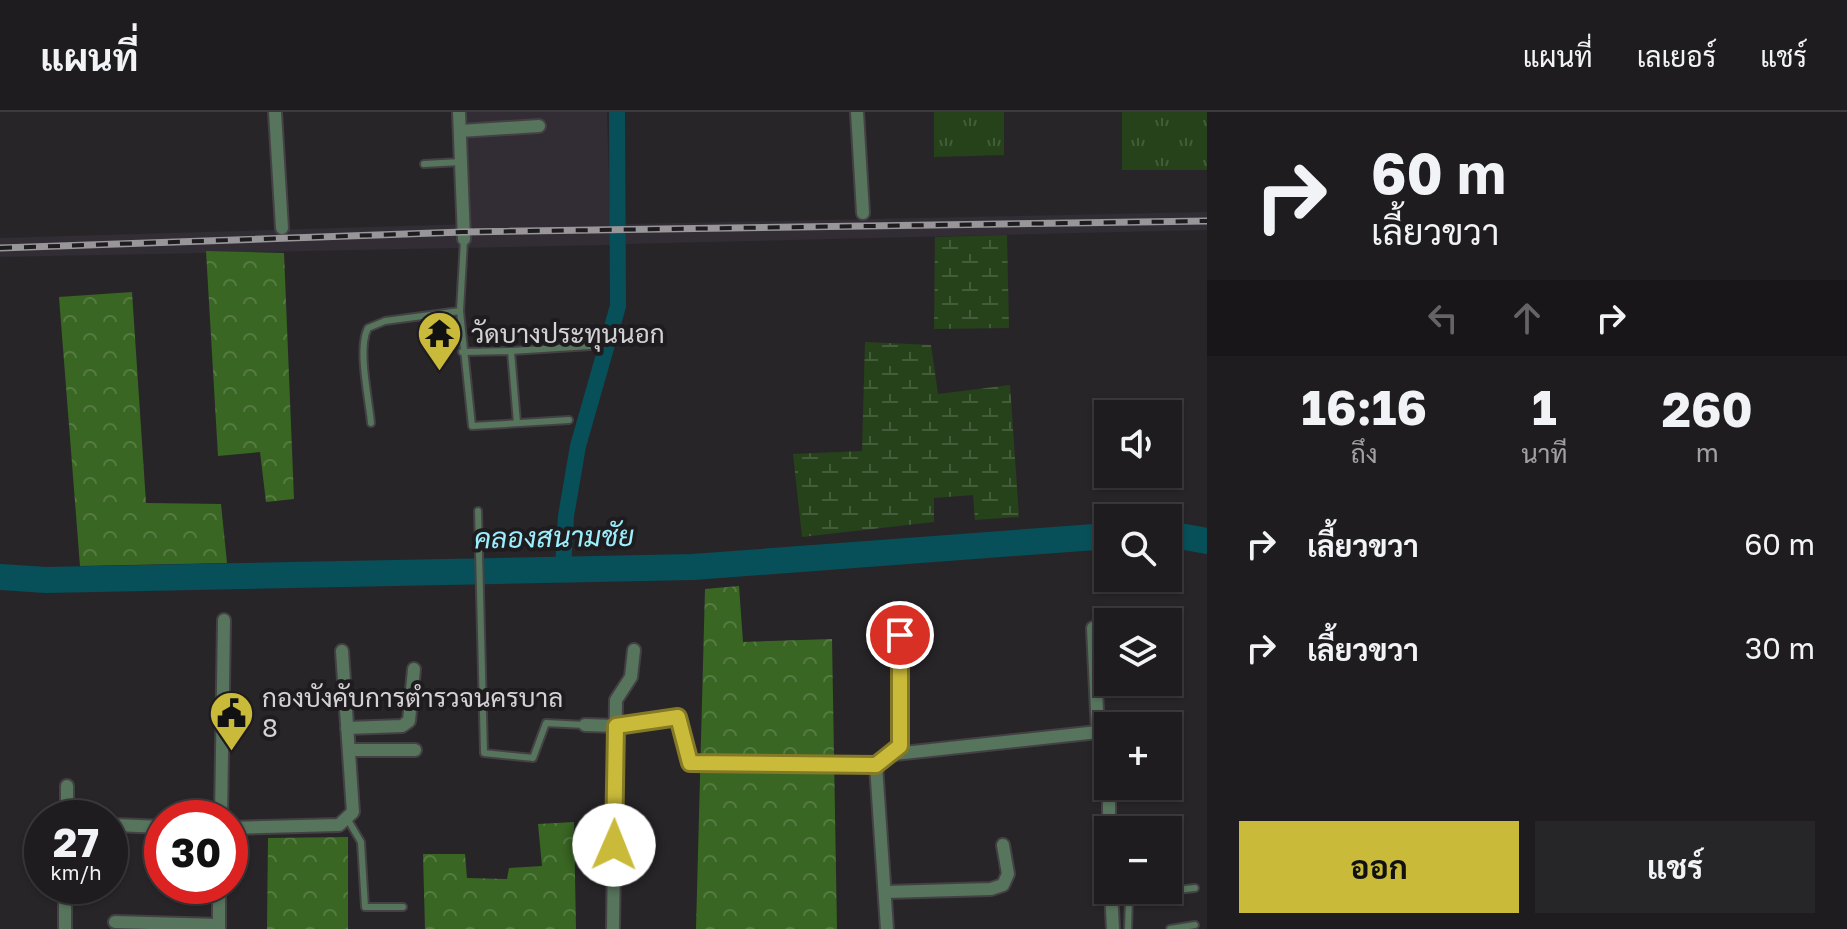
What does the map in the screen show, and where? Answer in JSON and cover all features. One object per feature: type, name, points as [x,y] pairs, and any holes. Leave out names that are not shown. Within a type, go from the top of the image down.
[{"type":"street","points":[[275,112],[282,228]]},
{"type":"street","points":[[459,112],[464,239]]},
{"type":"street","points":[[857,112],[863,213]]},
{"type":"street","points":[[460,131],[539,126]]},
{"type":"street","points":[[221,800],[224,620]]},
{"type":"street","points":[[1093,628],[1097,712]]},
{"type":"street","points":[[825,765],[876,765],[894,754],[900,746],[900,635]]},
{"type":"street","points":[[613,929],[616,700],[631,677],[634,650]]},
{"type":"street","points":[[248,828],[339,825],[348,820],[353,812],[342,651]]},
{"type":"street","points":[[347,728],[402,726],[409,721],[414,669]]},
{"type":"street","points":[[585,725],[616,726]]},
{"type":"street","points":[[894,754],[1094,732]]},
{"type":"street","points":[[349,750],[415,750]]},
{"type":"street","points":[[876,765],[887,929]]},
{"type":"street","points":[[67,786],[67,800]]},
{"type":"street","points":[[886,892],[991,889],[1003,885],[1008,874],[1003,845]]},
{"type":"street","points":[[65,904],[65,929]]},
{"type":"street","points":[[115,922],[219,927],[219,904]]},
{"type":"street","points":[[1112,904],[1113,929]]},
{"type":"lane","points":[[424,164],[462,162]]},
{"type":"lane","points":[[464,239],[460,311],[472,426],[569,420]]},
{"type":"lane","points":[[371,423],[364,357],[364,335],[368,328],[385,321],[460,311]]},
{"type":"lane","points":[[462,352],[590,346]]},
{"type":"lane","points":[[511,351],[517,423]]},
{"type":"lane","points":[[478,511],[484,753],[533,758],[546,723],[585,725]]},
{"type":"lane","points":[[616,726],[678,717],[690,763],[825,765]]},
{"type":"lane","points":[[348,820],[361,842],[365,907],[403,907]]},
{"type":"lane","points":[[1128,929],[1129,899],[1140,894],[1195,888]]},
{"type":"lane","points":[[1170,929],[1195,925]]},
{"type":"shaded area","points":[[467,112],[607,112],[611,245],[0,257],[0,238],[471,224]]},
{"type":"shaded area","points":[[1207,212],[1207,230],[625,244],[625,224]]},
{"type":"green space","points":[[934,112],[1004,112],[1004,155],[934,157]]},
{"type":"green space","points":[[1122,112],[1207,112],[1207,170],[1122,170]]},
{"type":"green space","points":[[1007,235],[1009,328],[934,329],[935,237]]},
{"type":"green space","points":[[206,251],[284,253],[294,499],[266,502],[260,452],[218,456]]},
{"type":"green space","points":[[132,292],[146,503],[221,504],[227,563],[80,566],[59,297]]},
{"type":"green space","points":[[865,342],[931,345],[938,394],[1010,385],[1019,517],[975,520],[973,495],[934,498],[934,522],[802,537],[793,454],[862,451]]},
{"type":"green space","points":[[739,586],[743,642],[832,639],[837,929],[696,929],[705,589]]},
{"type":"green space","points":[[574,822],[576,929],[425,929],[423,854],[465,854],[467,878],[507,879],[509,868],[542,866],[538,824]]},
{"type":"green space","points":[[348,837],[348,929],[267,929],[268,838]]},
{"type":"waterway","points":[[563,568],[566,516],[578,446],[618,306],[617,112]]},
{"type":"waterway","name":"คลองสนามชัย","points":[[0,577],[46,580],[693,567],[1094,537]]},
{"type":"waterway","name":"คลองสนามชัย","points":[[1182,537],[1207,541]]},
{"type":"railway","points":[[0,248],[463,232],[1207,221]]},
{"type":"place","name":"วัดบางประทุนนอก","points":[[440,373]]},
{"type":"place","name":"กองบังคับการตำรวจนครบาล 8","points":[[231,752]]},
{"type":"route","points":[[614,845],[616,726],[678,717],[690,763],[876,765],[894,754],[900,746],[900,635]]}]
